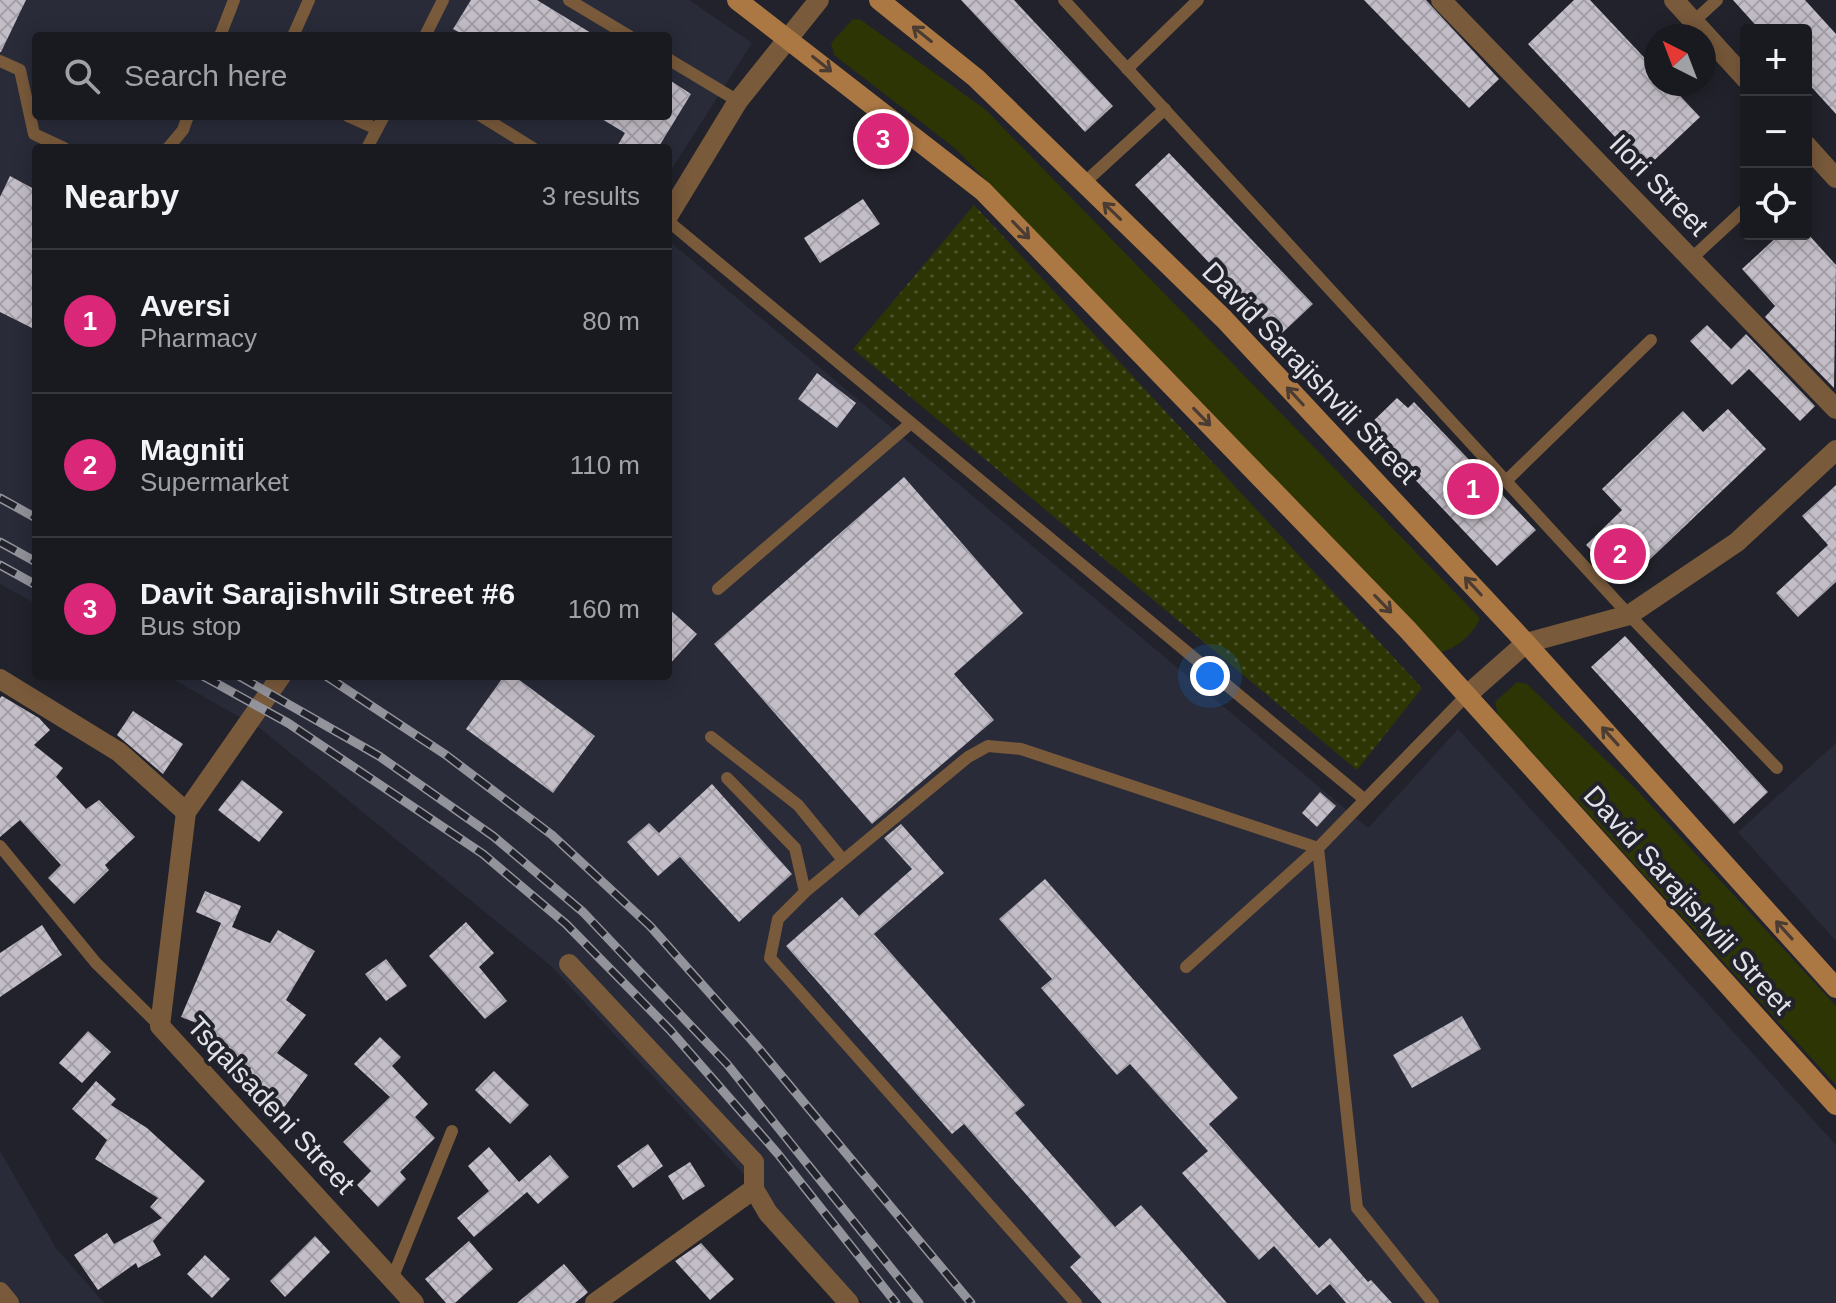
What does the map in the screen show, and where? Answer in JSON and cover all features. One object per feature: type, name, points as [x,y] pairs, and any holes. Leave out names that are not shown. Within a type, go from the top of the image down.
[{"type":"main road","name":"David Sarajishvili Street","points":[[737,0],[983,191],[1407,629],[1836,1105]]},
{"type":"main road","name":"David Sarajishvili Street","points":[[879,0],[976,78],[1224,319],[1526,643],[1836,988]]},
{"type":"street","points":[[672,211],[738,101],[819,0]]},
{"type":"street","name":"Ilori Street","points":[[1441,0],[1836,409]]},
{"type":"street","points":[[1674,0],[1740,72]]},
{"type":"street","points":[[1812,152],[1836,178]]},
{"type":"street","points":[[1466,696],[1526,643],[1629,615],[1737,542],[1833,459]]},
{"type":"street","points":[[0,679],[119,752],[186,812],[278,680]]},
{"type":"street","name":"Tsqalsadeni Street","points":[[186,812],[160,1026],[414,1303]]},
{"type":"street","points":[[569,964],[754,1162],[754,1189],[768,1213],[849,1303]]},
{"type":"street","points":[[595,1303],[754,1189]]},
{"type":"street","points":[[0,1292],[9,1303]]},
{"type":"lane","points":[[222,32],[234,0]]},
{"type":"lane","points":[[295,32],[309,0]]},
{"type":"lane","points":[[427,32],[443,0]]},
{"type":"lane","points":[[569,0],[622,32]]},
{"type":"lane","points":[[1064,0],[1629,615],[1777,768]]},
{"type":"lane","points":[[1127,69],[1198,0]]},
{"type":"lane","points":[[1694,21],[1717,0]]},
{"type":"lane","points":[[0,61],[20,70],[34,134],[55,144]]},
{"type":"lane","points":[[672,61],[738,101]]},
{"type":"lane","points":[[1084,183],[1165,109]]},
{"type":"lane","points":[[171,144],[187,120]]},
{"type":"lane","points":[[357,120],[377,129]]},
{"type":"lane","points":[[369,144],[382,120]]},
{"type":"lane","points":[[488,120],[526,144]]},
{"type":"lane","points":[[1691,259],[1740,214]]},
{"type":"lane","points":[[672,221],[1364,799]]},
{"type":"lane","points":[[1506,481],[1651,340]]},
{"type":"lane","points":[[718,589],[911,423]]},
{"type":"lane","points":[[1186,967],[1318,848],[1466,696]]},
{"type":"lane","points":[[711,737],[798,805],[843,860]]},
{"type":"lane","points":[[1076,1303],[770,958],[778,919],[805,892],[968,757],[988,746],[1021,749],[1318,848]]},
{"type":"lane","points":[[727,778],[795,848],[805,892]]},
{"type":"lane","points":[[0,846],[96,963],[160,1026]]},
{"type":"lane","points":[[1318,848],[1357,1208],[1433,1303]]},
{"type":"lane","points":[[392,1279],[452,1131]]},
{"type":"shaded area","points":[[0,0],[689,0],[752,43],[672,169],[672,144],[32,144],[32,602],[0,584]]},
{"type":"shaded area","points":[[672,243],[1368,828],[1458,729],[1836,1145],[1836,1303],[863,1303],[551,966],[261,729],[174,680],[672,680]]},
{"type":"shaded area","points":[[1836,743],[1836,941],[1738,832]]},
{"type":"shaded area","points":[[0,1151],[56,1248],[104,1303],[0,1303]]},
{"type":"green space","points":[[853,19],[861,20],[986,110],[1480,618],[1469,635],[1459,644],[1441,652],[956,149],[834,55],[831,43]]},
{"type":"green space","points":[[974,205],[1422,688],[1357,770],[853,349]]},
{"type":"green space","points":[[1517,682],[1527,684],[1635,788],[1836,1006],[1836,1085],[1498,715],[1495,702]]},
{"type":"building","points":[[0,0],[26,0],[1,52],[0,52]]},
{"type":"building","points":[[471,0],[537,0],[589,32],[459,32],[453,29]]},
{"type":"building","points":[[961,0],[1014,0],[1113,106],[1085,132]]},
{"type":"building","points":[[1364,0],[1426,0],[1499,79],[1469,108]]},
{"type":"building","points":[[1574,0],[1590,0],[1644,57],[1644,96],[1680,96],[1700,117],[1645,169],[1528,44]]},
{"type":"building","points":[[1733,0],[1805,0],[1836,34],[1836,114],[1812,88],[1812,24],[1755,24]]},
{"type":"building","points":[[672,82],[691,94],[660,144],[618,144],[625,133],[604,120],[672,120]]},
{"type":"building","points":[[1169,153],[1313,304],[1279,336],[1135,185]]},
{"type":"building","points":[[10,176],[32,188],[32,328],[0,312],[0,197]]},
{"type":"building","points":[[863,199],[880,224],[820,263],[804,238]]},
{"type":"building","points":[[1812,238],[1836,265],[1834,388],[1765,317],[1775,306],[1742,269],[1773,240]]},
{"type":"building","points":[[1707,325],[1731,349],[1746,334],[1815,406],[1800,421],[1749,369],[1732,385],[1690,341]]},
{"type":"building","points":[[817,373],[856,403],[837,428],[798,399]]},
{"type":"building","points":[[1397,398],[1408,408],[1414,402],[1536,530],[1497,566],[1366,428]]},
{"type":"building","points":[[1728,409],[1766,449],[1624,584],[1586,545],[1622,510],[1602,489],[1683,411],[1703,432]]},
{"type":"building","points":[[904,477],[1023,613],[954,674],[994,720],[872,824],[714,644]]},
{"type":"building","points":[[1836,485],[1836,582],[1798,617],[1776,593],[1828,545],[1802,516]]},
{"type":"building","points":[[672,612],[697,634],[672,662]]},
{"type":"building","points":[[1625,636],[1768,792],[1734,824],[1591,667]]},
{"type":"building","points":[[501,680],[519,680],[595,736],[553,793],[466,729]]},
{"type":"building","points":[[2,696],[39,718],[50,730],[34,745],[63,768],[56,777],[86,809],[99,800],[135,837],[105,865],[109,870],[74,904],[48,878],[61,865],[20,820],[0,837]]},
{"type":"building","points":[[133,711],[183,744],[163,774],[117,735]]},
{"type":"building","points":[[242,780],[283,812],[259,842],[218,810]]},
{"type":"building","points":[[712,784],[792,874],[739,922],[680,857],[658,876],[627,842],[649,823],[659,833]]},
{"type":"building","points":[[1320,792],[1336,806],[1317,827],[1302,813]]},
{"type":"building","points":[[901,824],[944,873],[874,934],[1025,1105],[1015,1113],[1115,1227],[1141,1205],[1227,1303],[1102,1303],[1070,1267],[1081,1257],[964,1124],[952,1134],[786,946],[842,897],[859,916],[912,869],[884,838]]},
{"type":"building","points":[[1045,879],[1238,1098],[1209,1124],[1319,1248],[1330,1238],[1368,1282],[1371,1280],[1392,1303],[1346,1303],[1330,1284],[1317,1295],[1274,1246],[1259,1260],[1182,1173],[1208,1151],[1130,1064],[1117,1075],[1041,988],[1052,979],[999,919]]},
{"type":"building","points":[[205,891],[241,906],[232,927],[270,943],[278,930],[315,951],[286,1000],[306,1015],[277,1053],[308,1075],[280,1113],[240,1084],[251,1068],[216,1051],[220,1043],[200,1035],[204,1026],[181,1017],[221,923],[196,912]]},
{"type":"building","points":[[466,922],[494,953],[479,967],[507,1001],[485,1019],[429,956]]},
{"type":"building","points":[[42,925],[62,955],[0,997],[0,953]]},
{"type":"building","points":[[386,959],[407,986],[386,1001],[365,974]]},
{"type":"building","points":[[1462,1016],[1481,1049],[1412,1088],[1393,1055]]},
{"type":"building","points":[[88,1031],[111,1052],[82,1083],[59,1063]]},
{"type":"building","points":[[380,1037],[401,1057],[392,1066],[428,1104],[415,1117],[435,1138],[400,1172],[406,1179],[378,1207],[357,1185],[371,1171],[343,1142],[390,1097],[354,1064]]},
{"type":"building","points":[[494,1071],[529,1105],[510,1124],[475,1090]]},
{"type":"building","points":[[96,1081],[116,1099],[111,1105],[147,1128],[205,1181],[153,1241],[161,1255],[138,1268],[136,1263],[98,1290],[74,1255],[107,1233],[114,1244],[162,1218],[150,1207],[158,1198],[95,1159],[107,1140],[72,1109]]},
{"type":"building","points":[[648,1144],[663,1166],[633,1188],[617,1166]]},
{"type":"building","points":[[489,1147],[519,1182],[550,1155],[569,1177],[538,1204],[527,1192],[474,1237],[457,1218],[489,1191],[468,1166]]},
{"type":"building","points":[[690,1162],[705,1186],[683,1200],[668,1176]]},
{"type":"building","points":[[315,1236],[330,1252],[285,1297],[270,1281]]},
{"type":"building","points":[[469,1241],[493,1269],[455,1303],[446,1303],[425,1279]]},
{"type":"building","points":[[701,1243],[734,1279],[710,1300],[675,1261]]},
{"type":"building","points":[[205,1255],[230,1279],[212,1298],[187,1274]]},
{"type":"building","points":[[564,1264],[588,1292],[585,1295],[575,1303],[517,1303]]},
{"type":"railway","points":[[0,498],[32,516]]},
{"type":"railway","points":[[0,542],[32,560]]},
{"type":"railway","points":[[0,565],[32,583]]},
{"type":"railway","points":[[210,680],[288,723],[483,854],[566,924],[670,1030],[778,1154],[896,1303]]},
{"type":"railway","points":[[246,680],[379,756],[493,836],[583,912],[727,1064],[919,1303]]},
{"type":"railway","points":[[332,680],[446,755],[552,835],[650,926],[755,1044],[971,1303]]},
{"type":"place","name":"Davit Sarajishvili Street #6","points":[[883,139]]},
{"type":"place","name":"Aversi","points":[[1473,489]]},
{"type":"place","name":"Magniti","points":[[1620,554]]}]
